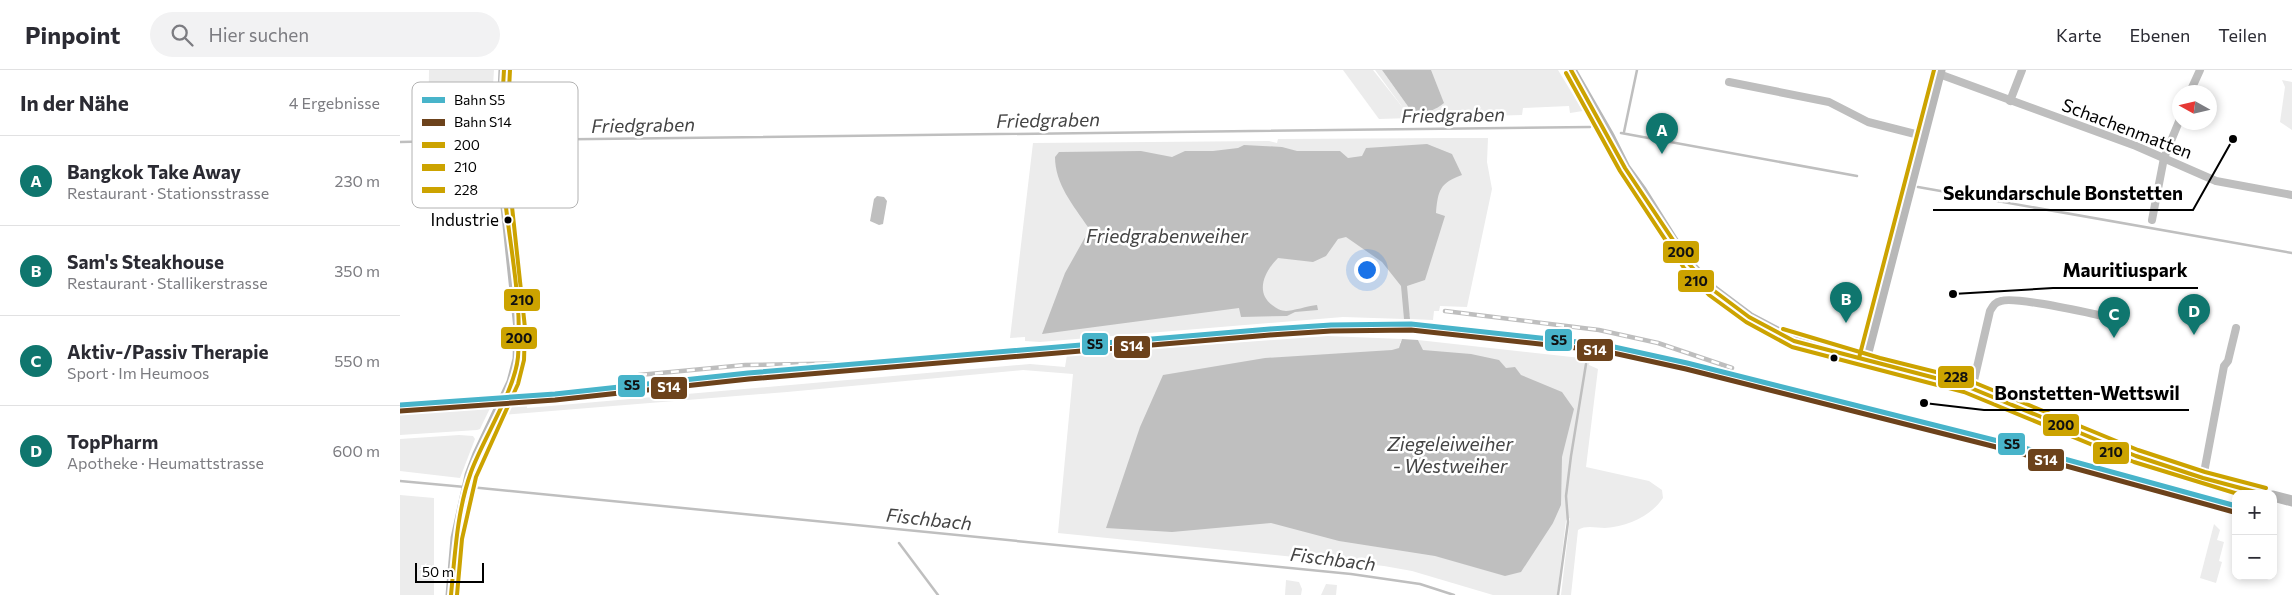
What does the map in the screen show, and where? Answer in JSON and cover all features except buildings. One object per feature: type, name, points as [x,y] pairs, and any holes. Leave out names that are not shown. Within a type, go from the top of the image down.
[{"type":"main road","points":[[1571,70],[1610,136],[1625,168],[1689,264],[1713,290],[1749,317],[1794,341],[1972,388],[2128,453],[2203,478],[2249,490]]},
{"type":"main road","points":[[1866,360],[1939,71]]},
{"type":"main road","points":[[451,595],[456,538],[469,478],[478,454],[512,382],[519,350],[519,329],[506,208]]},
{"type":"main road","points":[[2277,497],[2292,501]]},
{"type":"street","points":[[2010,101],[2022,70]]},
{"type":"street","points":[[2193,85],[2200,70]]},
{"type":"street","name":"Schachenmatten","points":[[1939,71],[2010,101],[2136,146],[2216,182],[2292,195]]},
{"type":"street","points":[[1729,82],[1830,102],[1868,122],[1923,136]]},
{"type":"street","points":[[2152,220],[2164,158],[2175,130]]},
{"type":"street","points":[[1972,388],[1990,310],[1994,304],[2000,301],[2017,301],[2108,317]]},
{"type":"street","points":[[2203,478],[2224,366],[2228,361],[2236,328]]},
{"type":"shaded area","points":[[429,70],[494,70],[493,82],[429,82]]},
{"type":"shaded area","points":[[1343,70],[1373,70],[1411,118],[1379,119]]},
{"type":"shaded area","points":[[1375,70],[1382,70],[1412,112],[1431,70],[1558,70],[1583,111],[1570,113],[1569,106],[1523,108],[1522,115],[1417,118],[1403,108]]},
{"type":"shaded area","points":[[2282,80],[2292,82],[2292,130],[2280,122],[2285,87]]},
{"type":"shaded area","name":"Friedgrabenweiher","points":[[1488,138],[1487,162],[1492,189],[1467,307],[1440,306],[1439,311],[1434,311],[1433,320],[1410,319],[1410,315],[1404,315],[1404,319],[1343,317],[1040,342],[1025,341],[1025,337],[1010,338],[1033,143],[1269,141],[1277,143],[1278,139]]},
{"type":"shaded area","name":"Ziegeleiweiher - Westweiher","points":[[1328,336],[1402,339],[1400,343],[1420,344],[1418,340],[1590,359],[1589,365],[1598,369],[1586,467],[1649,481],[1662,490],[1663,498],[1652,510],[1630,523],[1614,527],[1588,527],[1578,530],[1571,595],[1561,595],[1570,518],[1566,520],[1557,595],[1493,595],[1412,571],[1384,566],[1058,533],[1073,374],[1023,370],[787,392],[502,415],[508,400],[527,400],[527,408],[1030,364],[1065,367],[1067,355]]},
{"type":"shaded area","points":[[490,401],[492,404],[480,429],[400,435],[400,409]]},
{"type":"shaded area","points":[[459,435],[473,436],[475,439],[460,478],[400,471],[400,439]]},
{"type":"shaded area","points":[[400,495],[434,498],[434,595],[400,595]]},
{"type":"shaded area","points":[[2214,524],[2220,530],[2217,540],[2224,542],[2219,561],[2222,562],[2216,583],[2200,578]]},
{"type":"shaded area","points":[[1286,580],[1299,582],[1302,589],[1301,595],[1285,595]]},
{"type":"shaded area","points":[[1326,584],[1337,585],[1336,595],[1321,595]]},
{"type":"water","points":[[1382,70],[1431,70],[1444,103],[1429,111],[1421,113],[1412,112]]},
{"type":"water","name":"Friedgrabenweiher","points":[[1427,144],[1452,154],[1462,175],[1445,184],[1439,193],[1436,213],[1445,216],[1425,280],[1407,286],[1410,319],[1404,319],[1401,286],[1382,262],[1346,237],[1338,239],[1326,256],[1313,262],[1278,258],[1266,274],[1263,287],[1264,293],[1274,306],[1286,311],[1317,305],[1318,310],[1295,312],[1287,316],[1241,317],[1239,308],[1042,334],[1065,273],[1088,232],[1088,227],[1061,185],[1055,157],[1059,152],[1141,151],[1172,157],[1185,151],[1213,151],[1238,148],[1244,145],[1282,147],[1297,151],[1340,151],[1348,158],[1362,156],[1366,148]]},
{"type":"water","points":[[877,196],[884,197],[887,201],[883,224],[879,225],[870,221],[874,199]]},
{"type":"water","name":"Ziegeleiweiher - Westweiher","points":[[1402,339],[1418,340],[1423,350],[1471,354],[1499,360],[1506,368],[1515,367],[1521,375],[1562,392],[1574,409],[1562,457],[1561,505],[1553,523],[1521,572],[1505,576],[1435,556],[1339,541],[1271,523],[1172,532],[1106,528],[1140,427],[1163,375],[1265,358],[1392,350],[1399,348]]},
{"type":"waterway","points":[[1624,132],[1637,70]]},
{"type":"waterway","name":"Friedgraben","points":[[578,139],[1590,127]]},
{"type":"waterway","name":"Friedgraben","points":[[1621,133],[1857,176]]},
{"type":"waterway","name":"Friedgraben","points":[[400,142],[412,142]]},
{"type":"waterway","name":"Friedgraben","points":[[1918,187],[2292,253]]},
{"type":"waterway","name":"Fischbach","points":[[1558,595],[1568,522],[1566,496],[1586,364]]},
{"type":"waterway","name":"Fischbach","points":[[400,481],[465,487]]},
{"type":"waterway","name":"Fischbach","points":[[470,487],[1351,574],[1420,584],[1454,595]]},
{"type":"waterway","points":[[899,543],[938,595]]},
{"type":"railway","points":[[1445,311],[1599,330],[1658,343],[1732,368]]},
{"type":"railway","points":[[639,375],[745,365],[865,363]]},
{"type":"rail line","name":"S5","points":[[400,405],[555,394],[748,373],[1270,329],[1331,325],[1411,324],[1605,345],[1687,363],[2010,444],[2232,505]]},
{"type":"rail line","name":"S14","points":[[400,411],[555,400],[749,379],[1270,335],[1331,331],[1411,330],[1604,351],[1686,369],[2008,450],[2232,511]]},
{"type":"transit line","name":"200","points":[[503,82],[504,70]]},
{"type":"transit line","name":"210","points":[[509,82],[510,70]]},
{"type":"transit line","name":"200","points":[[1571,70],[1625,168],[1689,264],[1713,290],[1749,317],[1794,341],[1966,386],[2136,456],[2203,478],[2248,490]]},
{"type":"transit line","name":"228","points":[[1859,358],[1934,70]]},
{"type":"transit line","name":"210","points":[[1566,73],[1620,171],[1684,268],[1709,295],[1746,322],[1792,347],[1964,392],[2134,462],[2232,492]]},
{"type":"transit line","name":"200","points":[[451,595],[457,533],[466,487],[476,459],[505,399],[516,370],[518,357],[518,310],[506,208]]},
{"type":"transit line","name":"210","points":[[457,595],[462,539],[476,477],[518,384],[524,360],[525,328],[512,208]]},
{"type":"transit line","name":"228","points":[[1783,329],[1880,358],[1968,380],[2138,450],[2205,472],[2266,488]]},
{"type":"place","name":"Sekundarschule Bonstetten","points":[[2233,139]]},
{"type":"place","name":"Bangkok Take Away","points":[[1662,154]]},
{"type":"place","name":"Industrie","points":[[508,220]]},
{"type":"place","name":"Mauritiuspark","points":[[1953,294]]},
{"type":"place","name":"Sam's Steakhouse","points":[[1846,323]]},
{"type":"place","name":"TopPharm","points":[[2194,335]]},
{"type":"place","name":"Aktiv-/Passiv Therapie","points":[[2114,338]]},
{"type":"place","name":"Bonstetten-Wettswil","points":[[1924,403]]}]
